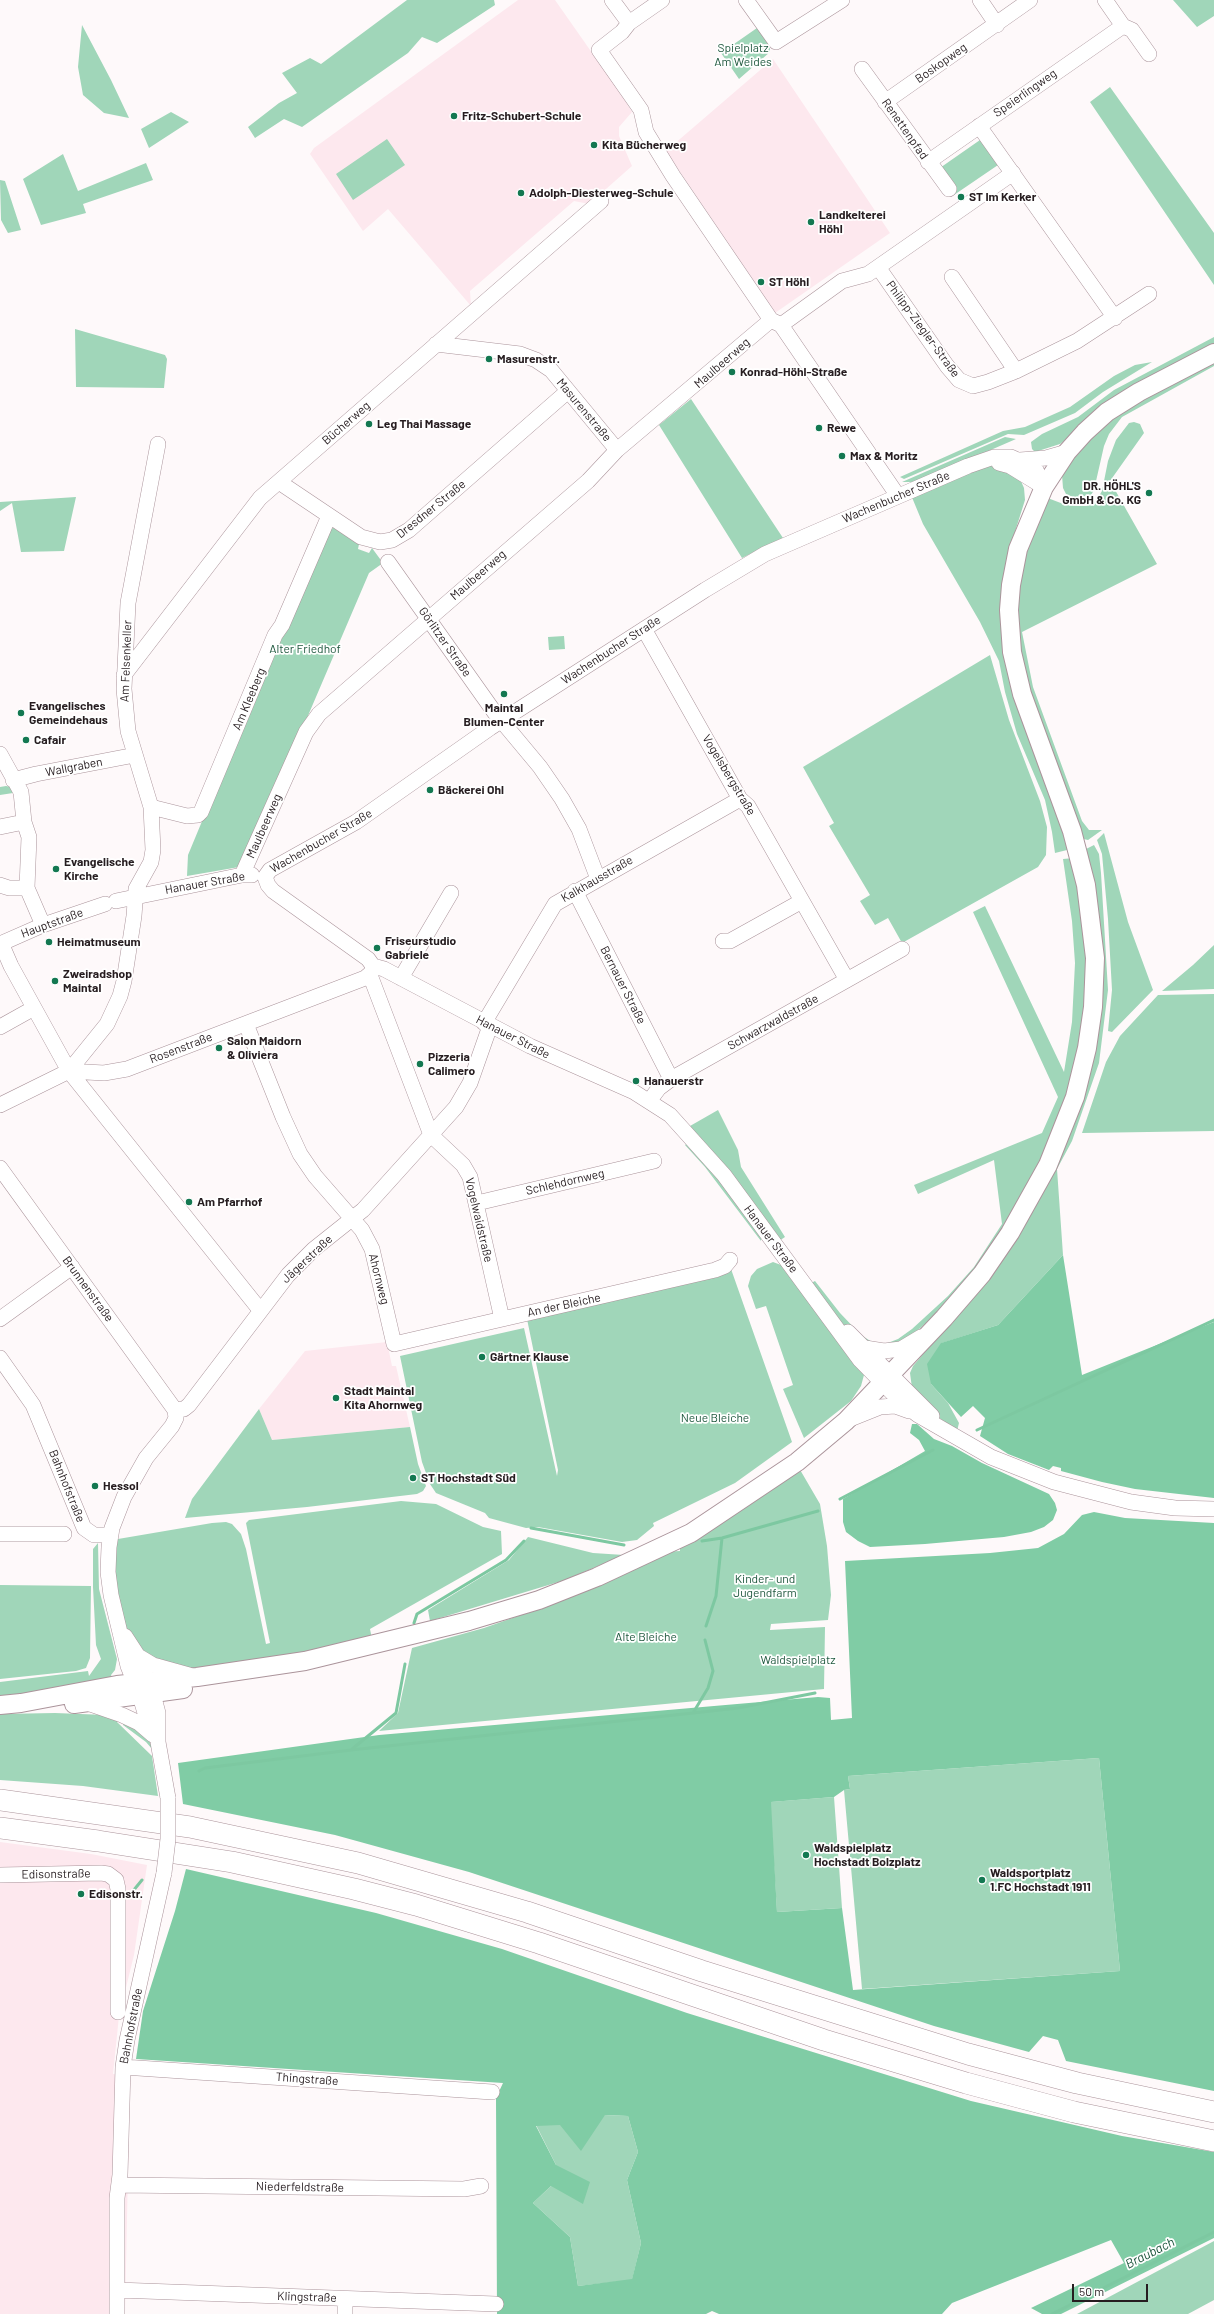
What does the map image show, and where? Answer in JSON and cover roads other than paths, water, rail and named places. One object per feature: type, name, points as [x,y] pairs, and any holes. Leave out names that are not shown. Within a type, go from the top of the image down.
[{"type":"highway","points":[[0,1800],[190,1827],[358,1863],[527,1912],[702,1971],[968,2054],[1077,2083],[1214,2112]]},
{"type":"highway","points":[[0,1828],[98,1840],[225,1860],[354,1889],[416,1905],[538,1943],[824,2040],[966,2083],[1074,2112],[1214,2141]]},
{"type":"main road","points":[[0,1705],[234,1679],[279,1666],[483,1617],[539,1600],[620,1567],[664,1546],[715,1518],[797,1462],[846,1421],[887,1380],[982,1274],[1014,1226],[1048,1165],[1075,1097],[1087,1048],[1093,1007],[1094,942],[1086,885],[1072,831],[1022,694],[1010,636],[1009,616],[1014,569],[1025,529],[1044,487],[1067,452],[1096,421],[1107,412],[1139,392],[1214,353]]},
{"type":"main road","points":[[21,1703],[87,1703],[197,1677],[279,1666]]},
{"type":"street","points":[[612,0],[629,23]]},
{"type":"street","points":[[662,0],[629,23],[622,32],[599,50],[641,110],[646,132],[652,144],[898,496]]},
{"type":"street","points":[[746,0],[776,42],[842,0]]},
{"type":"street","points":[[980,0],[997,25]]},
{"type":"street","name":"Boskopweg","points":[[885,102],[997,25],[1030,0]]},
{"type":"street","points":[[1105,0],[1123,26],[1132,30],[1149,54]]},
{"type":"street","name":"Speierlingweg","points":[[928,162],[1123,26]]},
{"type":"street","name":"Renettenpfad","points":[[862,69],[949,189]]},
{"type":"street","points":[[979,126],[1114,318]]},
{"type":"street","name":"Maulbeerweg","points":[[242,875],[312,722],[429,618],[596,474],[617,450],[776,323],[842,281],[868,274],[1013,173]]},
{"type":"street","name":"Bücherweg","points":[[124,675],[246,514],[279,482],[601,201]]},
{"type":"street","name":"Philipp-Ziegler-Straße","points":[[878,267],[947,366],[960,380],[966,384],[980,385],[1016,371],[1077,341],[1149,294]]},
{"type":"street","points":[[952,277],[1016,371]]},
{"type":"street","name":"Masurenstraße","points":[[436,344],[526,356],[551,370],[617,450]]},
{"type":"street","name":"Dresdner Straße","points":[[279,482],[369,540],[385,541],[400,537],[568,391]]},
{"type":"street","name":"Am Felsenkeller","points":[[70,1071],[100,1035],[120,996],[127,961],[137,885],[153,857],[153,824],[151,807],[126,719],[124,675],[129,596],[158,444]]},
{"type":"street","points":[[1018,460],[1046,458],[1067,452]]},
{"type":"street","name":"Wachenbucher Straße","points":[[265,877],[270,870],[356,822],[502,720],[765,554],[898,496],[994,457],[1018,460],[1036,470],[1044,487]]},
{"type":"street","name":"Wachenbucher Straße","points":[[981,461],[1001,463],[1010,466],[1044,487]]},
{"type":"street","name":"Am Kleeberg","points":[[151,807],[187,816],[198,815],[201,812],[275,635],[282,625],[330,516]]},
{"type":"street","name":"Görlitzer Straße","points":[[388,562],[495,713],[502,720]]},
{"type":"street","name":"Vogelsbergstraße","points":[[644,629],[740,799],[748,806],[847,980]]},
{"type":"street","points":[[502,720],[540,767],[567,807],[579,829],[598,879]]},
{"type":"street","points":[[0,754],[21,792],[24,822],[29,837],[27,888],[43,924]]},
{"type":"street","name":"Wallgraben","points":[[13,780],[36,774],[135,755]]},
{"type":"street","name":"Kalkhausstraße","points":[[431,1135],[466,1093],[487,1024],[550,910],[560,900],[575,891],[740,799]]},
{"type":"street","points":[[0,827],[24,822]]},
{"type":"street","name":"Hanauer Straße","points":[[135,896],[242,875],[265,877],[268,886],[273,891],[368,959],[372,971],[384,968],[487,1024],[553,1057],[650,1100],[682,1127],[724,1175],[828,1314],[860,1360],[887,1380]]},
{"type":"street","points":[[0,886],[9,888],[27,888]]},
{"type":"street","name":"Bernauer Straße","points":[[575,891],[671,1079]]},
{"type":"street","points":[[401,978],[451,893]]},
{"type":"street","name":"Hauptstraße","points":[[0,944],[43,924],[135,896]]},
{"type":"street","points":[[722,941],[730,941],[802,901]]},
{"type":"street","points":[[0,944],[70,1071],[260,1310]]},
{"type":"street","name":"Schwarzwaldstraße","points":[[650,1100],[659,1088],[671,1079],[902,949]]},
{"type":"street","points":[[372,971],[431,1135]]},
{"type":"street","name":"Rosenstraße","points":[[70,1071],[104,1073],[119,1071],[246,1024],[372,971]]},
{"type":"street","points":[[0,1027],[34,1008]]},
{"type":"street","name":"Ahornweg","points":[[246,1024],[283,1117],[300,1154],[315,1176],[362,1230],[374,1254],[394,1344]]},
{"type":"street","points":[[0,1105],[70,1071]]},
{"type":"street","name":"Vogelwaidstraße","points":[[431,1135],[466,1169],[477,1203],[502,1319]]},
{"type":"street","name":"Jägerstraße","points":[[175,1410],[184,1409],[190,1405],[260,1310],[296,1266],[363,1210],[431,1135]]},
{"type":"street","name":"Schlehdornweg","points":[[477,1203],[654,1161]]},
{"type":"street","name":"Brunnenstraße","points":[[0,1168],[175,1410]]},
{"type":"street","name":"An der Bleiche","points":[[394,1344],[715,1270],[725,1266],[730,1260]]},
{"type":"street","points":[[0,1319],[72,1267]]},
{"type":"street","name":"Hanauer Straße","points":[[828,1314],[865,1348],[887,1380]]},
{"type":"street","points":[[865,1348],[884,1351],[902,1349],[930,1331]]},
{"type":"street","name":"Bahnhofstraße","points":[[0,1358],[33,1405],[84,1528],[94,1535],[110,1535],[108,1561],[109,1585],[120,1629],[144,1689],[158,1713],[155,1737],[168,1798],[168,1839],[164,1874],[126,2040],[123,2067],[119,2185],[116,2208],[117,2314]]},
{"type":"street","points":[[887,1380],[903,1404],[918,1415]]},
{"type":"street","points":[[887,1380],[944,1428]]},
{"type":"street","points":[[846,1421],[872,1409],[895,1406],[918,1415],[944,1428],[991,1457],[1054,1482],[1112,1498],[1137,1503],[1175,1508],[1214,1509]]},
{"type":"street","points":[[110,1535],[132,1482],[146,1458],[172,1426],[176,1418],[175,1410]]},
{"type":"street","points":[[0,1534],[64,1534]]},
{"type":"street","name":"Bahnhofstraße","points":[[120,1629],[138,1656],[144,1689]]},
{"type":"street","name":"Bahnhofstraße","points":[[138,1656],[160,1668],[197,1677]]},
{"type":"street","points":[[87,1703],[122,1714],[155,1737]]},
{"type":"street","name":"Edisonstraße","points":[[0,1875],[101,1873],[111,1876]]},
{"type":"street","name":"Bahnhofstraße","points":[[111,1876],[116,1880],[118,1889],[118,2012]]},
{"type":"street","name":"Thingstraße","points":[[123,2067],[492,2092]]},
{"type":"street","name":"Niederfeldstraße","points":[[119,2185],[464,2189],[481,2186]]},
{"type":"street","name":"Klingstraße","points":[[117,2290],[496,2304]]},
{"type":"street","points":[[345,2298],[345,2314]]},
{"type":"waterway","points":[[977,1430],[1214,1320]]},
{"type":"waterway","points":[[840,1499],[933,1450]]},
{"type":"waterway","points":[[702,1541],[722,1538],[818,1511]]},
{"type":"waterway","points":[[531,1528],[624,1545]]},
{"type":"waterway","points":[[706,1626],[716,1596],[722,1538]]},
{"type":"waterway","points":[[414,1623],[417,1614],[506,1560],[524,1541]]},
{"type":"waterway","points":[[351,1750],[693,1713],[708,1688],[713,1671],[705,1640]]},
{"type":"waterway","points":[[199,1771],[205,1768],[351,1750],[396,1713],[405,1664]]},
{"type":"waterway","points":[[693,1713],[738,1708],[815,1693]]},
{"type":"waterway","points":[[133,1891],[142,1880]]},
{"type":"waterway","name":"Braubach","points":[[1052,2314],[1214,2232]]},
{"type":"place","name":"Fritz-Schubert-Schule","points":[[454,116]]},
{"type":"place","name":"Kita Bücherweg","points":[[594,145]]},
{"type":"place","name":"Adolph-Diesterweg-Schule","points":[[521,193]]},
{"type":"place","name":"ST Im Kerker","points":[[961,197]]},
{"type":"place","name":"Landkelterei Höhl","points":[[811,222]]},
{"type":"place","name":"ST Höhl","points":[[761,282]]},
{"type":"place","name":"Masurenstr.","points":[[489,359]]},
{"type":"place","name":"Konrad-Höhl-Straße","points":[[732,372]]},
{"type":"place","name":"Leg Thai Massage","points":[[369,424]]},
{"type":"place","name":"Rewe","points":[[819,428]]},
{"type":"place","name":"Max & Moritz","points":[[842,456]]},
{"type":"place","name":"DR. HÖHL'S GmbH & Co. KG","points":[[1149,493]]},
{"type":"place","name":"Maintal Blumen-Center","points":[[504,694]]},
{"type":"place","name":"Evangelisches Gemeindehaus","points":[[21,713]]},
{"type":"place","name":"Cafair","points":[[26,740]]},
{"type":"place","name":"Bäckerei Ohl","points":[[430,790]]},
{"type":"place","name":"Evangelische Kirche","points":[[56,869]]},
{"type":"place","name":"Heimatmuseum","points":[[49,942]]},
{"type":"place","name":"Friseurstudio Gabriele","points":[[377,948]]},
{"type":"place","name":"Zweiradshop Maintal","points":[[55,981]]},
{"type":"place","name":"Salon Maidorn & Oliviera","points":[[219,1048]]},
{"type":"place","name":"Pizzeria Calimero","points":[[420,1064]]},
{"type":"place","name":"Hanauerstr","points":[[636,1081]]},
{"type":"place","name":"Am Pfarrhof","points":[[189,1202]]},
{"type":"place","name":"Gärtner Klause","points":[[482,1357]]},
{"type":"place","name":"Stadt Maintal Kita Ahornweg","points":[[336,1398]]},
{"type":"place","name":"ST Hochstadt Süd","points":[[413,1478]]},
{"type":"place","name":"Hessol","points":[[95,1486]]},
{"type":"place","name":"Waldspielplatz Hochstadt Bolzplatz","points":[[806,1855]]},
{"type":"place","name":"Waldsportplatz 1.FC Hochstadt 1911","points":[[982,1880]]},
{"type":"place","name":"Edisonstr.","points":[[81,1894]]},
{"type":"park label","name":"Spielplatz Am Weides","points":[[743,55]]},
{"type":"park label","name":"Alter Friedhof","points":[[305,649]]},
{"type":"park label","name":"Neue Bleiche","points":[[715,1418]]},
{"type":"park label","name":"Kinder- und Jugendfarm","points":[[765,1586]]},
{"type":"park label","name":"Alte Bleiche","points":[[646,1637]]},
{"type":"park label","name":"Waldspielplatz","points":[[798,1660]]}]
